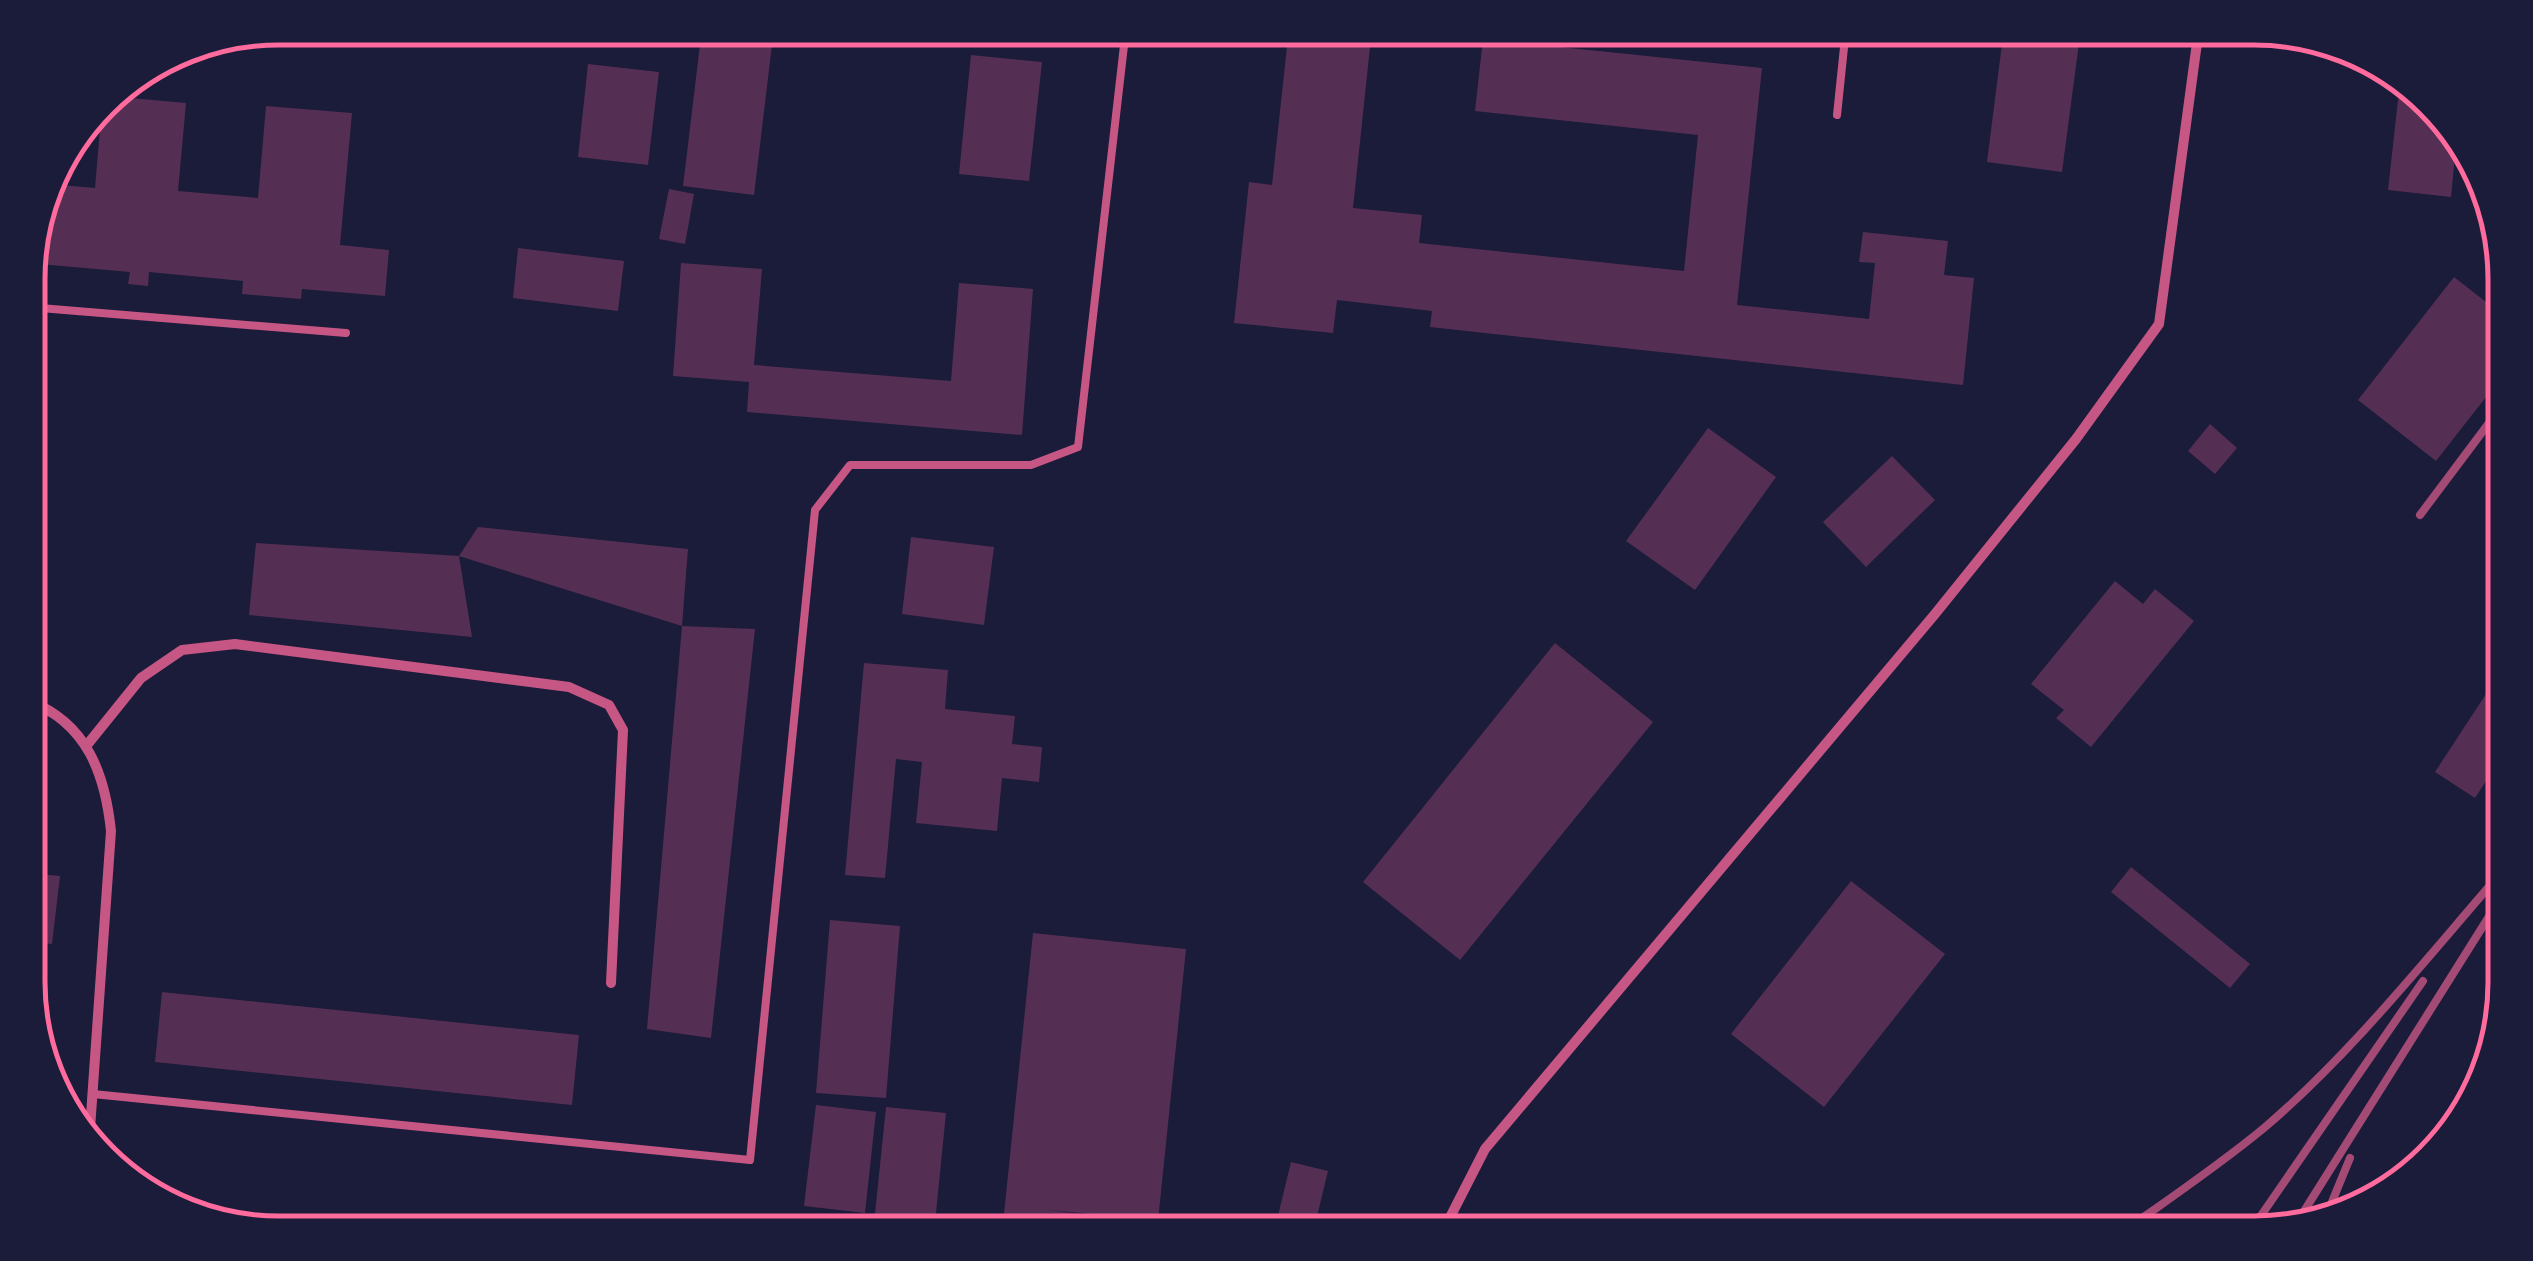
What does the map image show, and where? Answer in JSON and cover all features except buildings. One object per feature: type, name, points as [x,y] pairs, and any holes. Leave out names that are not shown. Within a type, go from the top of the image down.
[{"type":"street","points":[[1451,1215],[1485,1150],[1935,614],[2076,439],[2159,324],[2198,45]]},
{"type":"street","points":[[87,745],[142,678],[182,650],[235,644],[569,687],[610,705],[623,730],[611,983]]},
{"type":"street","points":[[45,711],[66,722],[87,745],[108,795],[111,831],[91,1122]]},
{"type":"lane","points":[[93,1094],[750,1160],[815,510],[850,465],[1032,465],[1078,447],[1124,45]]},
{"type":"lane","points":[[1837,115],[1844,45]]},
{"type":"lane","points":[[46,308],[346,333]]},
{"type":"railway","points":[[2420,515],[2488,424]]},
{"type":"railway","points":[[2146,1215],[2229,1156],[2296,1099],[2386,1006],[2488,888]]},
{"type":"railway","points":[[2305,1210],[2488,918]]},
{"type":"railway","points":[[2261,1215],[2423,981]]},
{"type":"railway","points":[[2332,1203],[2350,1158]]}]
